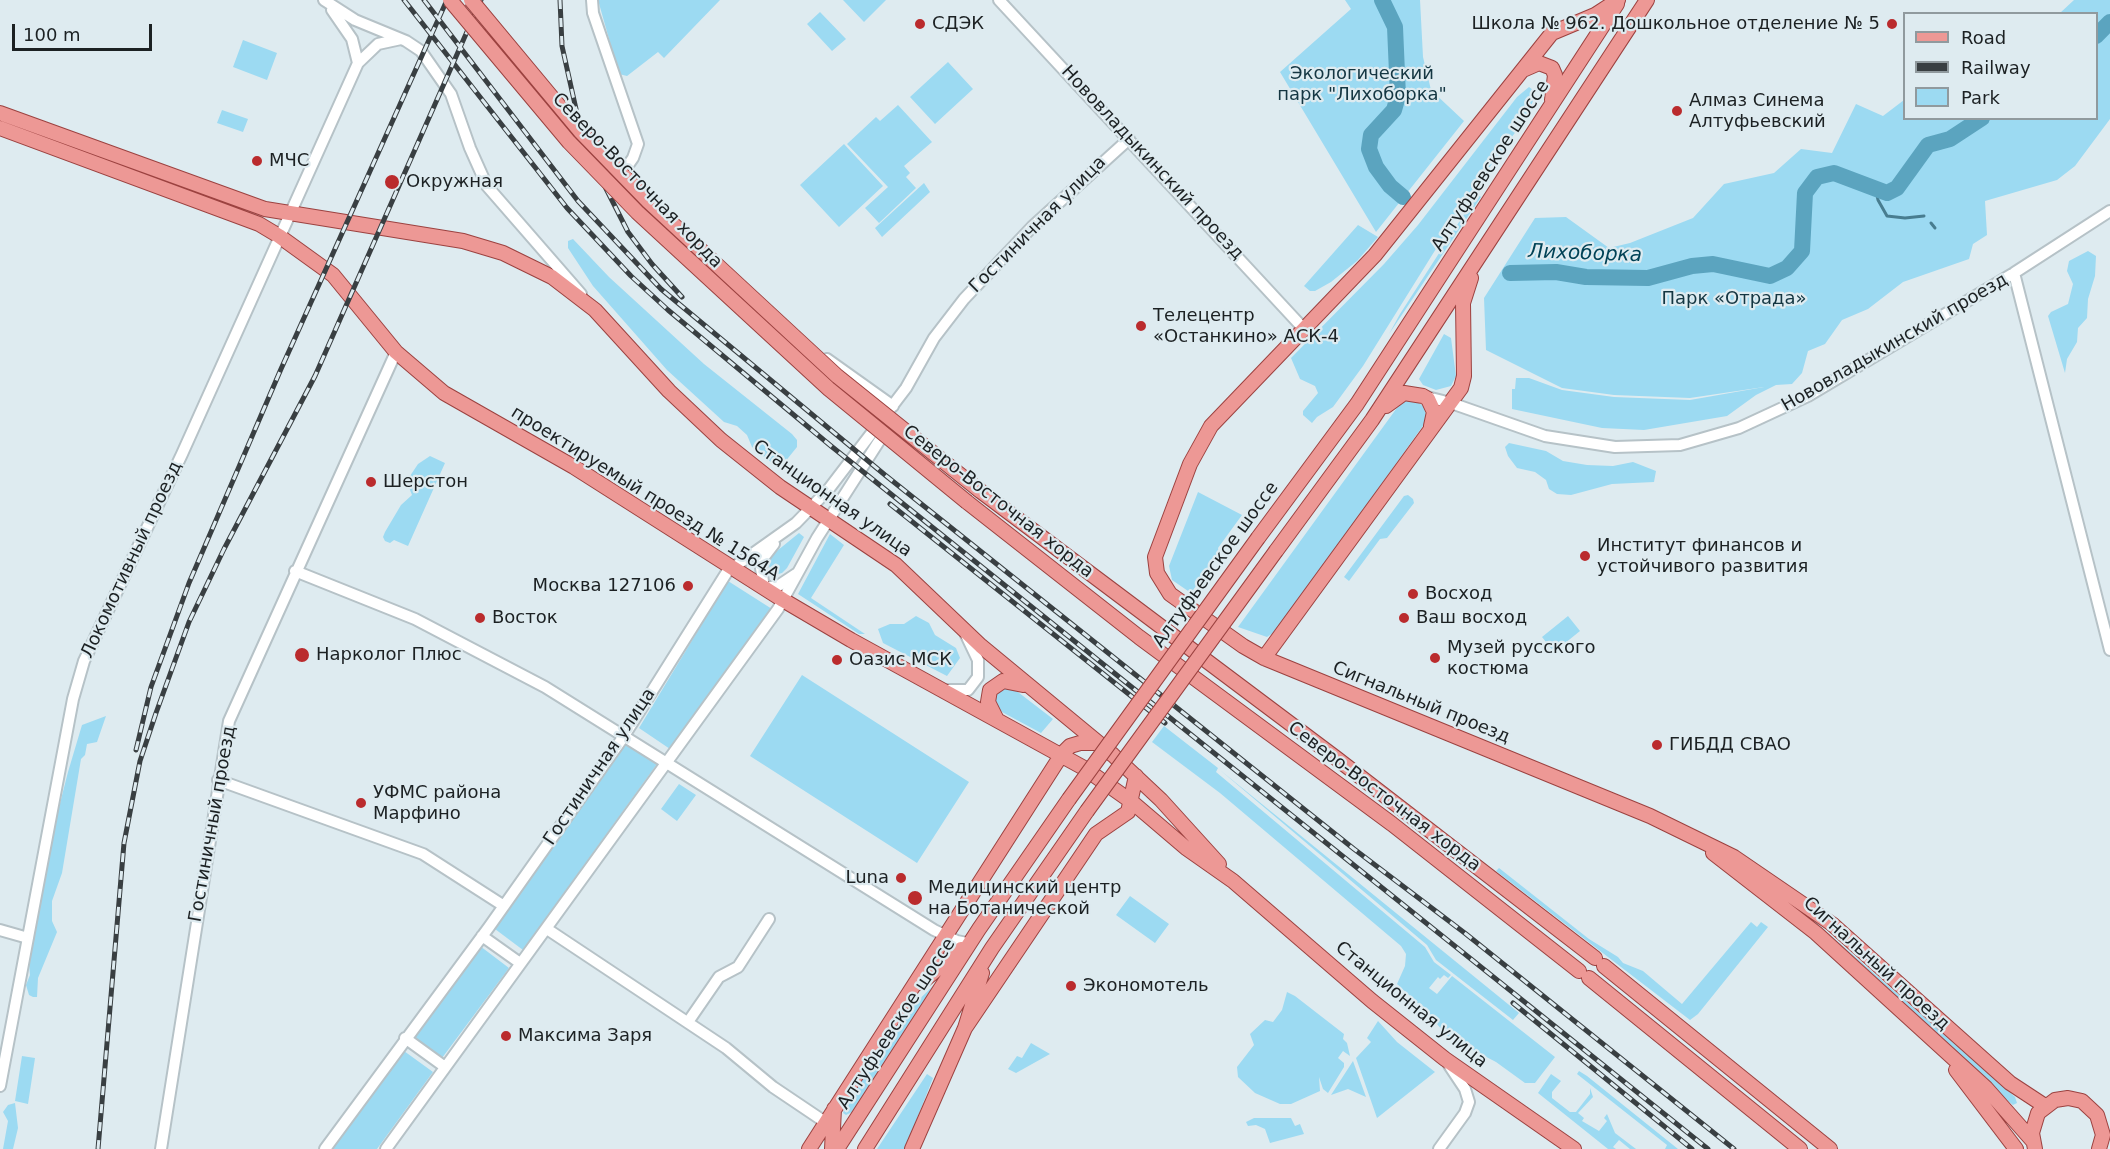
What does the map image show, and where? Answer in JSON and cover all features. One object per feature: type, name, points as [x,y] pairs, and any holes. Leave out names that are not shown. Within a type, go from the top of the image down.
[{"type":"main road","name":"Северо-Восточная хорда","points":[[451,0],[562,133],[637,212],[829,390],[1139,637],[1392,824],[1584,974],[1800,1149]]},
{"type":"main road","name":"Северо-Восточная хорда","points":[[471,0],[580,130],[648,201],[837,376],[979,490],[1336,758],[1599,962],[1830,1149]]},
{"type":"main road","points":[[1303,328],[1375,255],[1552,33],[1595,15],[1619,0]]},
{"type":"main road","name":"Алтуфьевское шоссе","points":[[837,1149],[979,929],[1069,799],[1357,404],[1619,0]]},
{"type":"main road","points":[[865,1149],[992,948],[1086,811],[1372,420],[1647,0]]},
{"type":"main road","points":[[1522,71],[1539,63],[1552,68],[1555,85],[1549,111]]},
{"type":"main road","points":[[0,113],[265,209],[463,241],[496,250],[552,277],[595,310]]},
{"type":"main road","name":"проектируемый проезд № 1564А","points":[[0,128],[259,225],[279,236],[333,275],[396,352],[452,398],[574,467],[783,600],[935,687]]},
{"type":"main road","points":[[1264,658],[1451,403],[1464,376],[1463,303],[1481,254]]},
{"type":"main road","name":"Станционная улица","points":[[595,310],[669,391],[704,425],[753,467],[896,565],[964,630],[1136,776],[1233,881]]},
{"type":"main road","name":"Сигнальный проезд","points":[[1303,328],[1237,397],[1201,441],[1155,557],[1161,584],[1170,594],[1243,646],[1264,658],[1682,830],[1734,857],[1832,924],[2010,1083],[2045,1106]]},
{"type":"main road","points":[[1372,420],[1393,399],[1404,393],[1423,396],[1428,399],[1434,412],[1430,431]]},
{"type":"main road","points":[[997,719],[988,702],[988,695],[994,685],[1009,681],[1033,690]]},
{"type":"main road","name":"Станционная улица","points":[[935,687],[1062,754],[1132,802],[1186,848],[1233,881],[1445,1059],[1574,1149]]},
{"type":"main road","points":[[809,1149],[1062,754],[1070,746],[1080,743],[1098,743]]},
{"type":"main road","points":[[965,1028],[1096,834],[1128,812],[1136,776]]},
{"type":"main road","name":"Сигнальный проезд","points":[[1682,830],[1791,911],[2002,1104],[2034,1144]]},
{"type":"main road","points":[[901,1004],[979,929]]},
{"type":"main road","points":[[912,1149],[965,1028],[992,948]]},
{"type":"main road","points":[[942,1028],[975,995],[1001,975]]},
{"type":"main road","points":[[1928,1036],[2016,1149]]},
{"type":"main road","points":[[2034,1144],[2035,1119],[2045,1106],[2061,1099],[2075,1099],[2088,1105],[2105,1122],[2099,1149]]},
{"type":"main road","points":[[832,1149],[834,1107]]},
{"type":"main road","points":[[2099,1149],[2110,1141]]},
{"type":"street","points":[[451,0],[617,180],[712,270],[751,303],[893,406]]},
{"type":"street","points":[[592,0],[593,13],[638,144],[633,159],[617,180]]},
{"type":"street","name":"Нововладыкинский проезд","points":[[999,0],[1303,328]]},
{"type":"street","points":[[327,3],[352,39],[358,63]]},
{"type":"street","name":"Станционная улица","points":[[327,3],[355,20],[401,39],[421,51],[448,87],[470,148],[487,186],[595,310]]},
{"type":"street","name":"Локомотивный проезд","points":[[0,1086],[73,699],[84,661],[182,454],[358,63],[378,44],[401,39]]},
{"type":"street","name":"Гостиничная улица","points":[[387,1149],[783,600],[829,520],[881,438],[893,406],[934,338],[994,265],[1129,139]]},
{"type":"street","name":"Нововладыкинский проезд","points":[[1423,396],[1451,403],[1545,436],[1616,447],[1680,445],[1739,428],[1786,408],[2014,273],[2110,211]]},
{"type":"street","points":[[2014,273],[2110,650]]},
{"type":"street","name":"Гостиничный проезд","points":[[161,1149],[226,733],[235,704],[396,352]]},
{"type":"street","name":"Гостиничная улица","points":[[325,1149],[504,906],[624,735],[732,567],[779,537],[811,508],[832,485],[840,471],[893,406]]},
{"type":"street","points":[[779,537],[763,563],[764,588],[778,586],[798,572]]},
{"type":"street","points":[[295,571],[432,627],[553,691],[946,936],[967,943]]},
{"type":"street","points":[[935,687],[962,692],[976,682],[979,671],[978,660],[964,630]]},
{"type":"street","points":[[218,780],[423,854],[504,906]]},
{"type":"street","points":[[688,1022],[719,977],[738,967],[769,919]]},
{"type":"street","points":[[547,929],[688,1022],[825,1122]]},
{"type":"street","points":[[0,930],[28,938]]},
{"type":"street","points":[[482,936],[520,963]]},
{"type":"street","points":[[405,1038],[445,1067]]},
{"type":"street","points":[[1439,1149],[1465,1113],[1468,1097],[1445,1059]]},
{"type":"green space","points":[[598,0],[720,0],[664,58],[658,52],[627,76],[619,74]]},
{"type":"green space","points":[[843,0],[886,0],[864,22]]},
{"type":"green space","name":"Экологический парк \"Лихоборка\"","points":[[1345,0],[1420,0],[1423,57],[1431,90],[1464,121],[1376,232],[1280,72],[1351,9]]},
{"type":"green space","name":"Парк «Отрада»","points":[[2074,0],[2110,0],[2110,119],[2075,166],[2057,180],[1985,201],[1987,235],[1973,244],[1969,259],[1903,282],[1868,309],[1842,320],[1825,344],[1808,351],[1802,373],[1792,384],[1776,385],[1756,395],[1727,416],[1644,430],[1602,428],[1512,409],[1512,389],[1515,389],[1516,378],[1529,378],[1562,390],[1614,397],[1690,400],[1764,387],[1690,398],[1614,395],[1562,388],[1486,350],[1484,298],[1535,218],[1566,217],[1609,248],[1630,243],[1693,218],[1724,184],[1774,173],[1801,149],[1832,153],[1856,104],[1883,116],[1903,101],[1903,120],[2098,120],[2098,12],[2061,12]]},
{"type":"green space","points":[[820,12],[846,39],[832,51],[807,24]]},
{"type":"green space","points":[[243,40],[277,53],[267,80],[233,67]]},
{"type":"green space","points":[[948,62],[973,89],[935,124],[910,97]]},
{"type":"green space","points":[[1529,87],[1536,92],[1528,115],[1472,191],[1363,366],[1333,407],[1312,423],[1303,415],[1303,411],[1318,393],[1315,386],[1300,379],[1291,358],[1384,264],[1418,225],[1517,97]]},
{"type":"green space","points":[[898,105],[932,142],[904,166],[910,173],[906,177],[916,188],[879,223],[865,208],[888,187],[847,144],[876,117],[880,121]]},
{"type":"green space","points":[[222,110],[248,119],[243,132],[217,123]]},
{"type":"green space","points":[[844,144],[883,186],[839,227],[800,185]]},
{"type":"green space","points":[[924,183],[930,192],[882,237],[875,228]]},
{"type":"green space","points":[[1477,194],[1481,197],[1389,334],[1400,314]]},
{"type":"green space","points":[[1358,225],[1378,237],[1357,261],[1331,282],[1315,291],[1310,291],[1304,286]]},
{"type":"green space","points":[[573,239],[609,277],[704,364],[792,434],[797,440],[797,447],[784,463],[778,466],[772,463],[752,447],[747,435],[737,426],[724,422],[667,370],[593,286],[568,248],[568,241]]},
{"type":"green space","points":[[2088,251],[2096,256],[2095,276],[2088,299],[2087,318],[2078,328],[2077,342],[2067,359],[2065,373],[2048,316],[2051,312],[2068,304],[2073,284],[2067,271],[2069,261]]},
{"type":"green space","points":[[1444,334],[1451,338],[1456,376],[1451,386],[1436,390],[1423,385],[1419,379]]},
{"type":"green space","points":[[1415,400],[1423,406],[1426,414],[1425,423],[1276,631],[1267,637],[1238,627],[1399,405]]},
{"type":"green space","points":[[1509,443],[1546,451],[1563,461],[1587,465],[1613,466],[1633,462],[1656,471],[1654,482],[1612,484],[1571,495],[1557,494],[1549,489],[1546,480],[1535,472],[1517,468],[1508,456],[1505,447]]},
{"type":"green space","points":[[430,456],[445,463],[408,546],[394,540],[390,543],[385,541],[383,537],[385,532],[401,505],[412,495],[408,485],[410,476],[418,464]]},
{"type":"green space","points":[[1198,492],[1242,515],[1218,548],[1219,554],[1191,593],[1172,580],[1169,566]]},
{"type":"green space","points":[[1408,495],[1414,503],[1387,538],[1380,539],[1349,581],[1344,577],[1404,496]]},
{"type":"green space","points":[[799,533],[804,537],[787,568],[782,573],[771,576],[769,565],[772,555]]},
{"type":"green space","points":[[830,534],[844,545],[811,598],[865,634],[859,634],[798,594]]},
{"type":"green space","points":[[728,581],[772,609],[670,749],[639,728]]},
{"type":"green space","points":[[916,616],[929,623],[935,635],[956,648],[960,658],[947,676],[883,643],[878,629],[890,624],[904,624]]},
{"type":"green space","points":[[1568,616],[1580,631],[1554,652],[1542,637]]},
{"type":"green space","points":[[802,675],[969,782],[917,863],[750,756]]},
{"type":"green space","points":[[1000,687],[1014,689],[1053,719],[1041,733],[1002,712],[992,700]]},
{"type":"green space","points":[[106,716],[97,742],[87,744],[85,755],[81,759],[62,873],[52,901],[52,921],[57,932],[38,978],[37,997],[33,997],[29,995],[26,985],[30,975],[29,964],[56,819],[68,772],[82,725]]},
{"type":"green space","points":[[1164,726],[1218,768],[1216,772],[1425,947],[1434,962],[1451,975],[1448,978],[1444,975],[1440,979],[1438,977],[1429,988],[1437,994],[1452,976],[1555,1057],[1535,1083],[1525,1083],[1496,1062],[1448,1037],[1426,1011],[1397,984],[1405,966],[1406,954],[1401,946],[1220,793],[1152,742]]},
{"type":"green space","points":[[626,744],[657,764],[523,950],[495,929]]},
{"type":"green space","points":[[1220,770],[1519,1013],[1513,1020],[1436,960],[1427,945]]},
{"type":"green space","points":[[679,784],[696,795],[677,821],[661,809]]},
{"type":"green space","points":[[1499,868],[1589,939],[1618,957],[1623,963],[1643,971],[1682,1004],[1751,922],[1757,927],[1761,922],[1768,927],[1698,1014],[1690,1020],[1496,871]]},
{"type":"green space","points":[[1130,896],[1169,924],[1155,943],[1116,915]]},
{"type":"green space","points":[[1811,918],[2015,1097],[2017,1103],[2013,1105],[2002,1096],[1827,936],[1810,920]]},
{"type":"green space","points":[[480,946],[509,968],[442,1058],[412,1035]]},
{"type":"green space","points":[[935,984],[854,1111],[846,1115],[843,1113],[848,1099],[901,1017]]},
{"type":"green space","points":[[1287,992],[1344,1034],[1343,1039],[1347,1043],[1350,1056],[1343,1051],[1338,1058],[1344,1063],[1344,1067],[1328,1093],[1323,1089],[1319,1077],[1320,1091],[1291,1104],[1280,1104],[1255,1093],[1238,1077],[1237,1067],[1254,1045],[1250,1034],[1265,1020],[1273,1022],[1282,1010]]},
{"type":"green space","points":[[1378,1021],[1397,1042],[1435,1072],[1377,1118],[1356,1058],[1371,1042],[1367,1038]]},
{"type":"green space","points":[[1031,1043],[1050,1054],[1016,1073],[1008,1069],[1017,1056],[1022,1058]]},
{"type":"green space","points":[[404,1051],[433,1072],[377,1149],[331,1149]]},
{"type":"green space","points":[[22,1056],[35,1058],[28,1104],[15,1101]]},
{"type":"green space","points":[[1353,1061],[1366,1097],[1348,1089],[1331,1095]]},
{"type":"green space","points":[[1579,1071],[1678,1149],[1665,1149],[1667,1145],[1577,1074]]},
{"type":"green space","points":[[927,1074],[933,1078],[905,1149],[877,1149]]},
{"type":"green space","points":[[1551,1074],[1561,1081],[1552,1092],[1552,1098],[1570,1112],[1576,1112],[1590,1094],[1590,1088],[1593,1097],[1578,1113],[1584,1118],[1582,1121],[1599,1131],[1607,1121],[1604,1118],[1607,1114],[1615,1133],[1636,1149],[1630,1149],[1619,1140],[1613,1147],[1616,1149],[1608,1149],[1538,1093]]},
{"type":"green space","points":[[15,1103],[18,1128],[13,1149],[3,1149],[8,1121],[3,1112],[8,1105]]},
{"type":"green space","points":[[1254,1118],[1291,1118],[1295,1126],[1300,1124],[1304,1134],[1270,1143],[1265,1129],[1256,1125],[1248,1126],[1246,1122]]},
{"type":"waterway","name":"Лихоборка","points":[[1382,0],[1395,27],[1398,96],[1394,110],[1371,135],[1369,149],[1376,167],[1390,186],[1403,197]]},
{"type":"waterway","name":"Лихоборка","points":[[2098,34],[2110,22]]},
{"type":"waterway","name":"Лихоборка","points":[[1510,273],[1556,272],[1586,277],[1648,278],[1692,266],[1713,264],[1770,276],[1787,268],[1802,251],[1805,193],[1817,177],[1834,173],[1887,193],[1897,188],[1928,145],[1950,139],[1979,120]]},
{"type":"waterway","points":[[1876,191],[1887,216],[1905,218],[1924,216]]},
{"type":"waterway","points":[[1931,223],[1935,228]]},
{"type":"railway","points":[[404,0],[567,208],[631,276],[668,310],[831,446],[1708,1149]]},
{"type":"railway","points":[[424,0],[578,201],[661,289],[885,475],[1734,1149]]},
{"type":"railway","points":[[136,750],[151,687],[189,583],[281,369],[447,0]]},
{"type":"railway","points":[[98,1149],[124,843],[140,761],[189,622],[224,549],[315,376],[481,0]]},
{"type":"railway","points":[[560,0],[562,46],[584,145],[628,232],[652,264],[682,297]]},
{"type":"railway","points":[[890,504],[1165,723]]},
{"type":"railway","points":[[1513,1003],[1692,1149]]},
{"type":"place","name":"СДЭК","points":[[920,24]]},
{"type":"place","name":"Школа № 962. Дошкольное отделение № 5","points":[[1892,24]]},
{"type":"place","name":"Алмаз Синема Алтуфьевский","points":[[1677,111]]},
{"type":"place","name":"МЧС","points":[[257,161]]},
{"type":"place","name":"Окружная","points":[[392,182]]},
{"type":"place","name":"Телецентр «Останкино» АСК-4","points":[[1141,326]]},
{"type":"place","name":"Шерстон","points":[[371,482]]},
{"type":"place","name":"Институт финансов и устойчивого развития","points":[[1585,556]]},
{"type":"place","name":"Москва 127106","points":[[688,586]]},
{"type":"place","name":"Восход","points":[[1413,594]]},
{"type":"place","name":"Восток","points":[[480,618]]},
{"type":"place","name":"Ваш восход","points":[[1404,618]]},
{"type":"place","name":"Нарколог Плюс","points":[[302,655]]},
{"type":"place","name":"Музей русского костюма","points":[[1435,658]]},
{"type":"place","name":"Оазис МСК","points":[[837,660]]},
{"type":"place","name":"ГИБДД СВАО","points":[[1657,745]]},
{"type":"place","name":"УФМС района Марфино","points":[[361,803]]},
{"type":"place","name":"Luna","points":[[901,878]]},
{"type":"place","name":"Медицинский центр на Ботанической","points":[[915,898]]},
{"type":"place","name":"Экономотель","points":[[1071,986]]},
{"type":"place","name":"Максима Заря","points":[[506,1036]]}]
